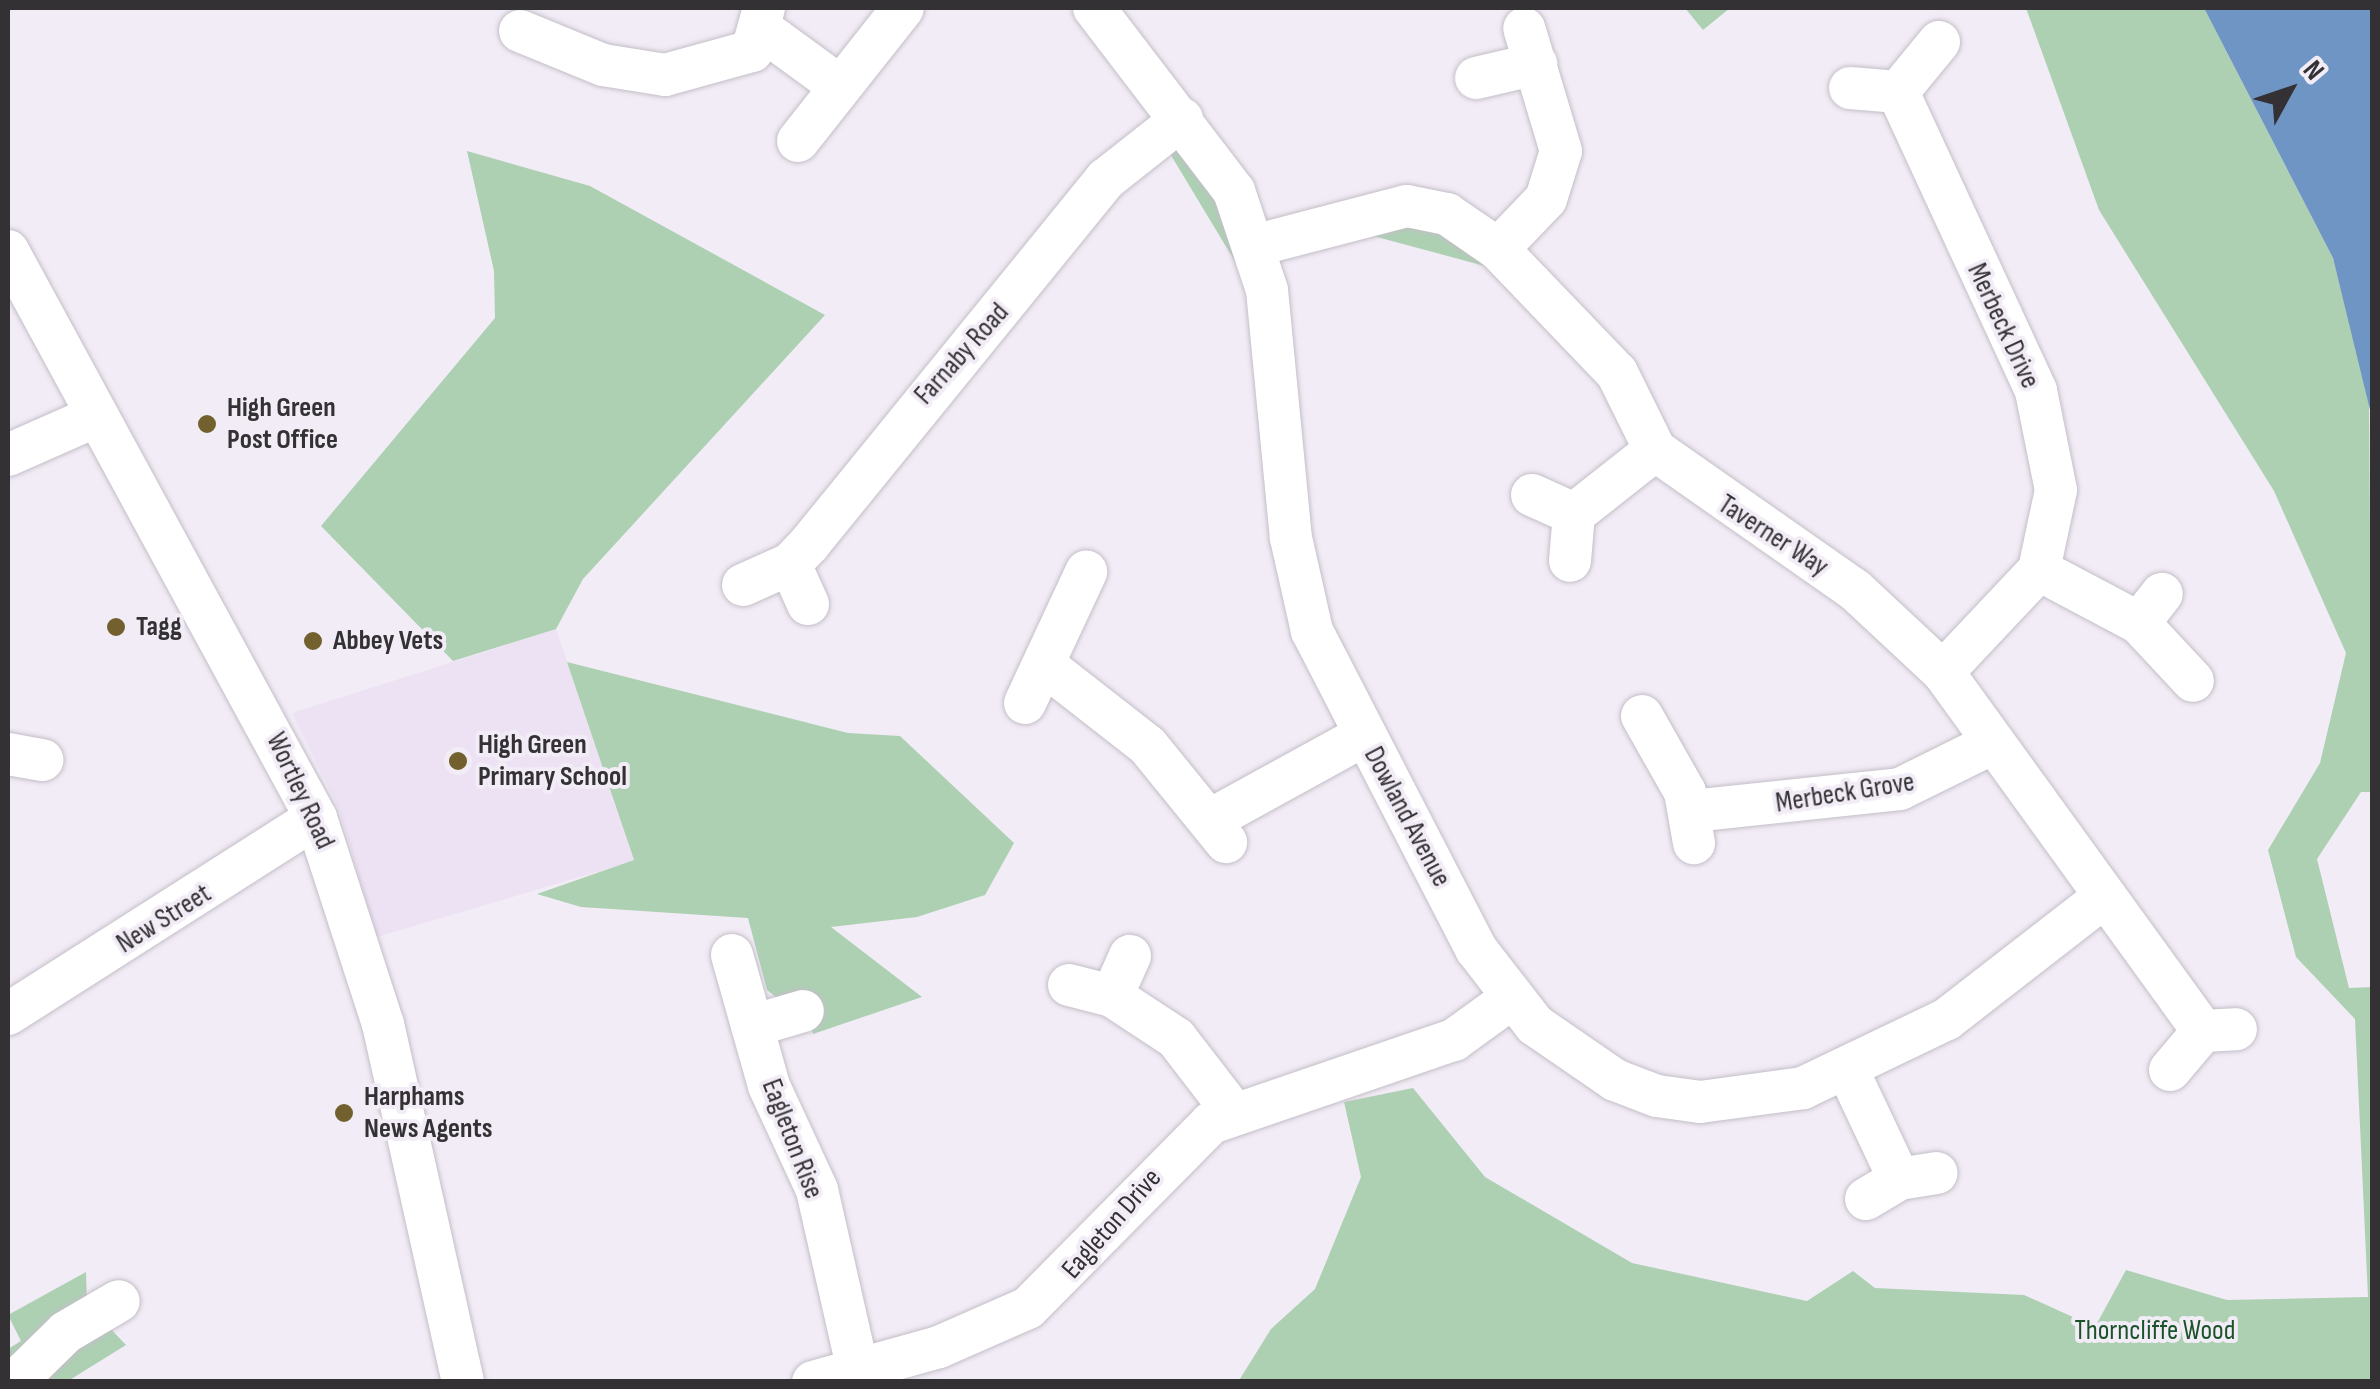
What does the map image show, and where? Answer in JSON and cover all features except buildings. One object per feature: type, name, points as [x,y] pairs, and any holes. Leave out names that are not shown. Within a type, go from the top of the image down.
[{"type":"street","points":[[798,141],[838,85],[903,8]]},
{"type":"street","name":"Dowland Avenue","points":[[1094,8],[1234,191],[1256,246],[1299,583],[1330,676],[1509,1000],[1568,1051],[1658,1096],[1747,1098],[1849,1073],[1983,995],[2099,901]]},
{"type":"street","points":[[550,31],[665,75],[730,64],[764,19],[838,85]]},
{"type":"street","points":[[1850,88],[1898,92],[1940,42]]},
{"type":"street","points":[[1476,78],[1530,46],[1560,126],[1557,178],[1498,249]]},
{"type":"street","name":"Merbeck Drive","points":[[1898,92],[2036,391],[2056,490],[2039,570]]},
{"type":"street","name":"Farnaby Road","points":[[743,585],[790,564],[1106,179],[1182,119]]},
{"type":"street","name":"Taverner Way","points":[[1256,246],[1408,206],[1447,214],[1498,249],[1617,374],[1655,450],[1855,590],[1943,672],[1989,745],[2099,901],[2219,1030],[2170,1070]]},
{"type":"street","name":"Wortley Road","points":[[8,251],[94,417],[316,818],[382,1024],[463,1382]]},
{"type":"street","points":[[8,454],[94,417]]},
{"type":"street","points":[[1570,561],[1574,514],[1655,450]]},
{"type":"street","points":[[1532,494],[1574,514]]},
{"type":"street","points":[[790,564],[808,604]]},
{"type":"street","points":[[1943,672],[2039,570],[2150,608],[2193,681]]},
{"type":"street","points":[[1086,572],[1036,685],[1148,746],[1219,830],[1364,736]]},
{"type":"street","name":"Merbeck Grove","points":[[1642,716],[1693,827],[1900,789],[1989,745]]},
{"type":"street","name":"New Street","points":[[8,1014],[316,818]]},
{"type":"street","name":"Eagleton Rise","points":[[732,954],[752,1026],[817,1190],[858,1370]]},
{"type":"street","points":[[1112,996],[1130,956]]},
{"type":"street","points":[[1068,985],[1112,996],[1176,1038],[1233,1112]]},
{"type":"street","name":"Eagleton Drive","points":[[813,1382],[858,1370],[1028,1308],[1083,1260],[1185,1142],[1233,1112],[1454,1040],[1509,1000]]},
{"type":"street","points":[[752,1026],[804,1011]]},
{"type":"street","points":[[1849,1073],[1901,1184]]},
{"type":"street","points":[[15,1382],[66,1332],[119,1301]]},
{"type":"shaded area","name":"High Green Primary School","points":[[556,629],[634,861],[377,937],[339,809],[292,713]]},
{"type":"green space","points":[[1685,8],[1730,8],[1703,30]]},
{"type":"green space","name":"Thorncliffe Wood","points":[[2026,8],[2204,8],[2333,258],[2369,399],[2372,792],[2361,792],[2317,859],[2349,988],[2372,987],[2372,1381],[1238,1382],[1271,1329],[1315,1289],[1361,1177],[1344,1102],[1413,1088],[1485,1177],[1632,1263],[1807,1301],[1853,1271],[1875,1288],[2024,1295],[2095,1327],[2126,1270],[2227,1300],[2368,1297],[2355,1019],[2296,957],[2268,850],[2320,763],[2346,653],[2274,491],[2099,210]]},
{"type":"green space","points":[[1181,150],[1201,165],[1251,288],[1169,152]]},
{"type":"green space","points":[[467,151],[590,186],[825,315],[583,579],[556,629],[453,661],[321,526],[495,318],[494,271]]},
{"type":"green space","points":[[1391,223],[1441,231],[1496,269],[1362,233]]},
{"type":"green space","points":[[567,662],[848,733],[900,736],[1014,843],[985,895],[917,917],[831,927],[922,997],[813,1034],[802,994],[777,998],[767,990],[748,918],[581,907],[537,894],[634,860]]},
{"type":"green space","points":[[86,1272],[87,1304],[126,1345],[68,1381],[8,1381],[8,1349],[21,1341],[8,1315]]},
{"type":"water","points":[[2204,8],[2372,8],[2372,418],[2333,258]]},
{"type":"place","name":"High Green Post Office","points":[[207,424]]},
{"type":"place","name":"Tagg","points":[[116,627]]},
{"type":"place","name":"Abbey Vets","points":[[313,641]]},
{"type":"place","name":"High Green Primary School","points":[[458,761]]},
{"type":"place","name":"Harphams News Agents","points":[[344,1113]]}]
